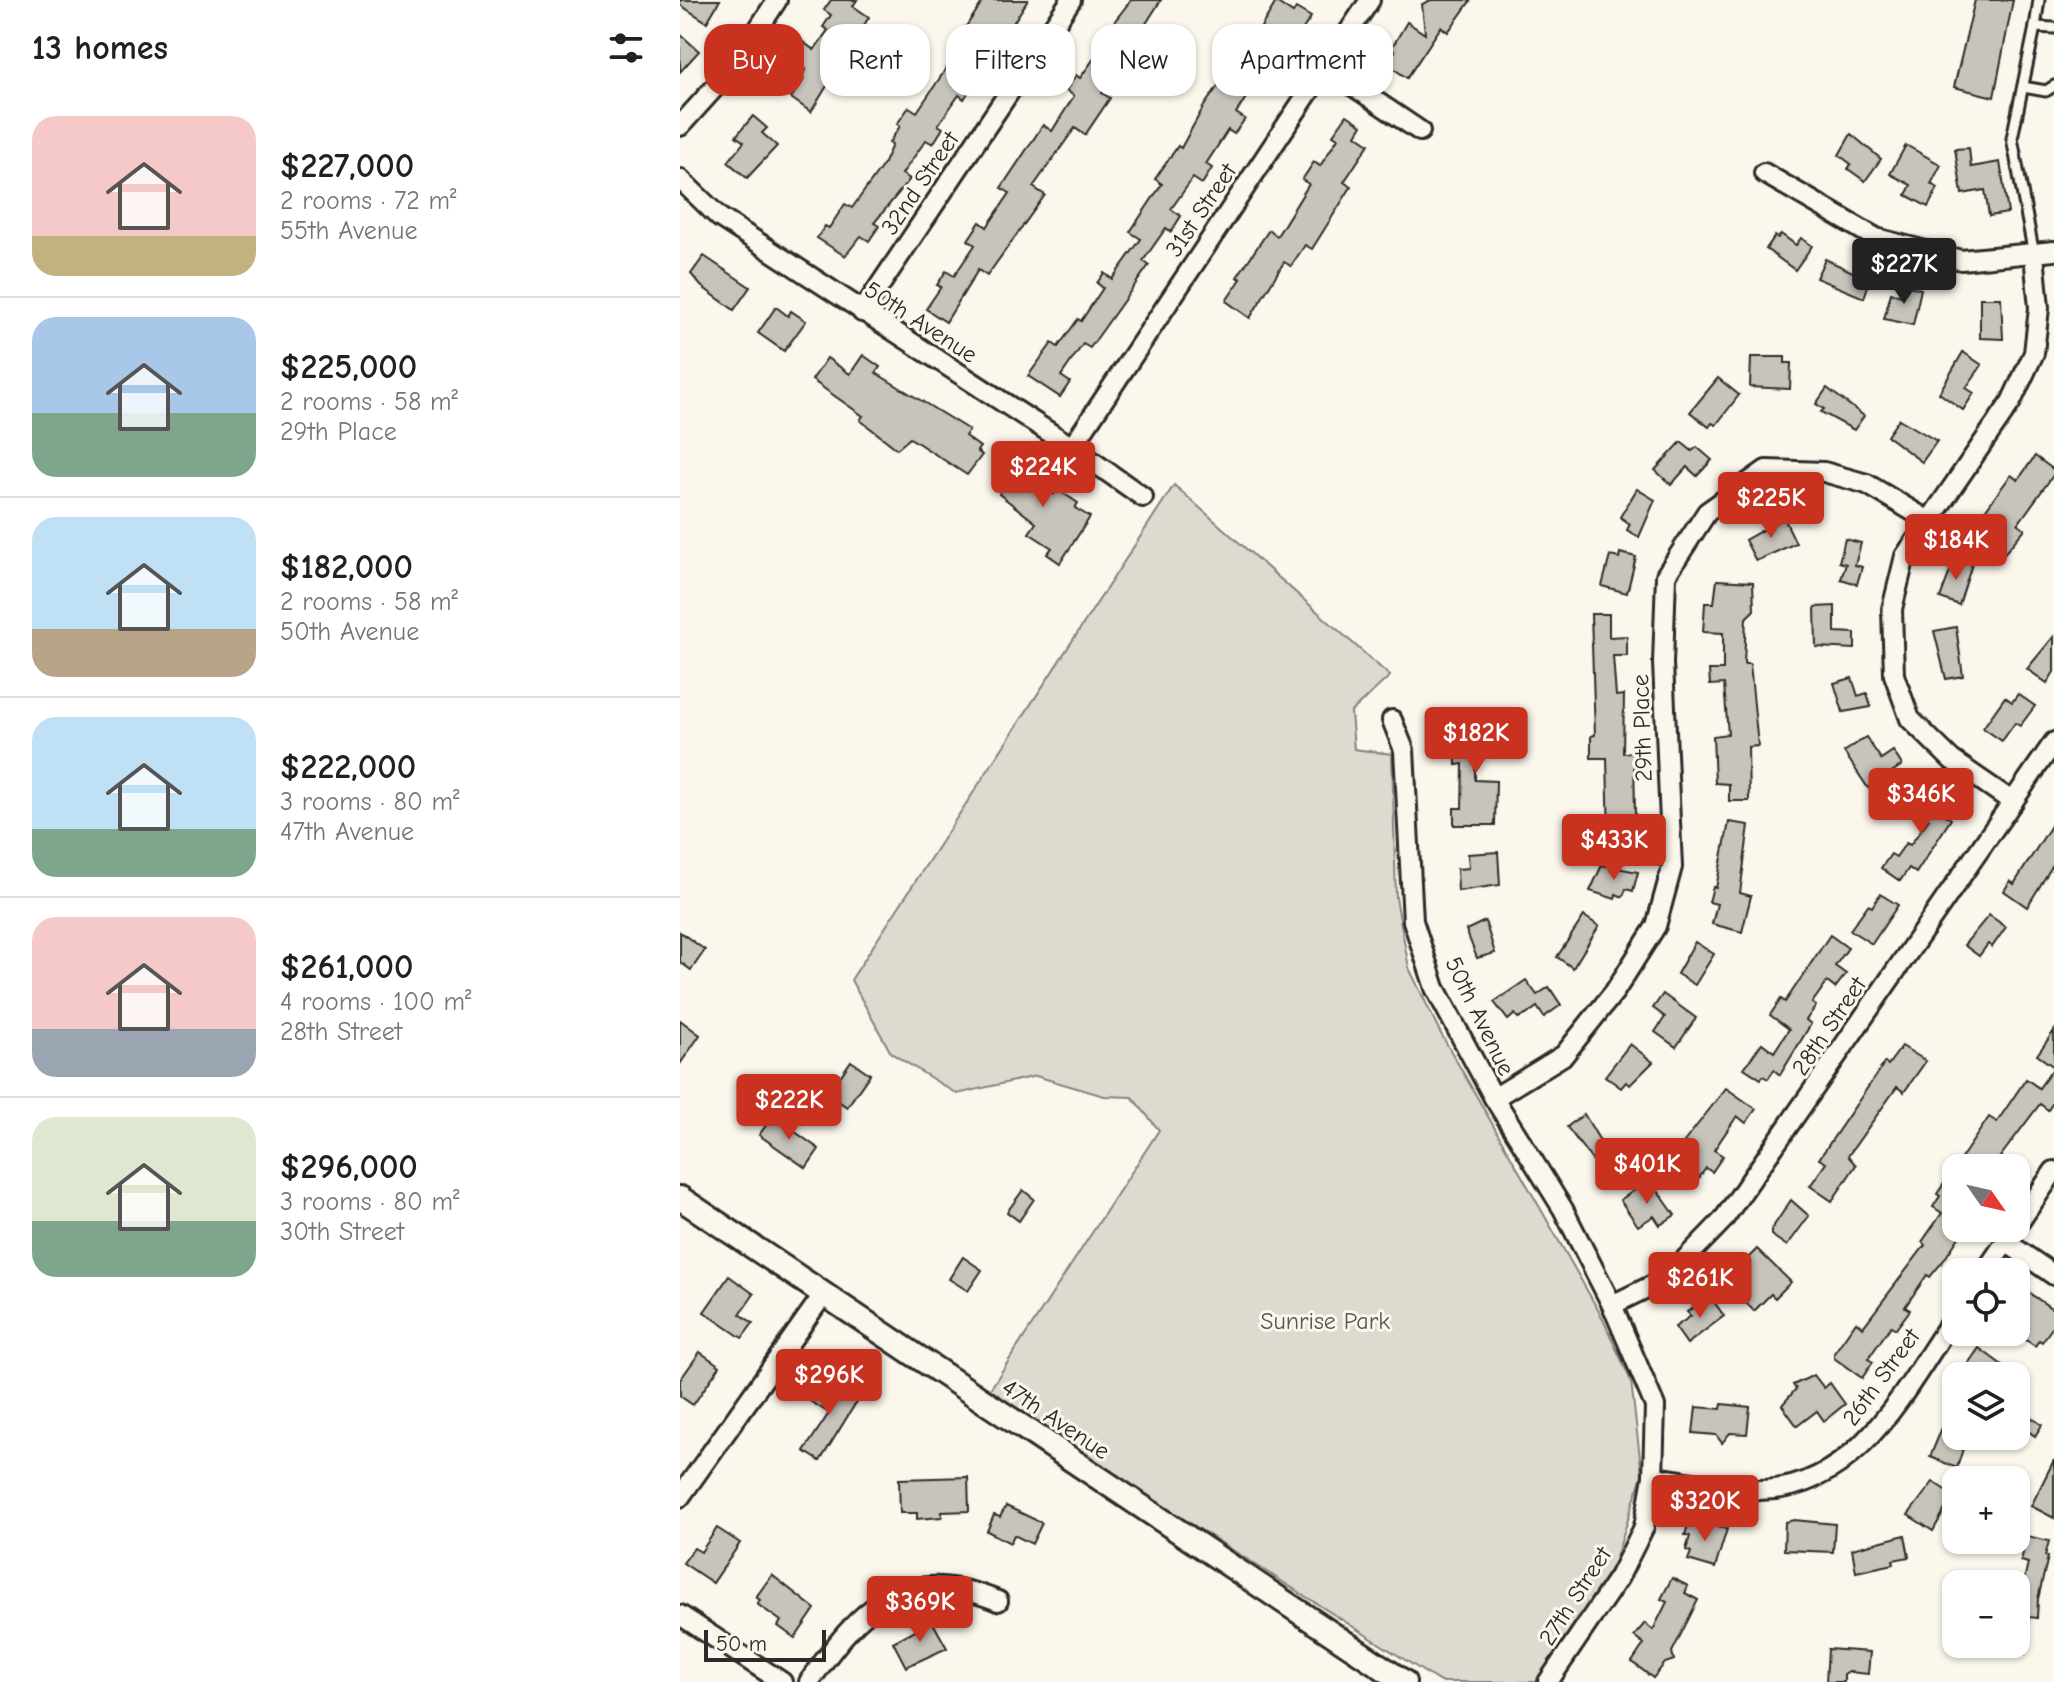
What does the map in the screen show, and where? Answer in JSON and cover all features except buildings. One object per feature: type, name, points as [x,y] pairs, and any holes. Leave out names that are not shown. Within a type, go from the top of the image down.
[{"type":"street","points":[[680,126],[735,65],[777,0]]},
{"type":"street","name":"32nd Street","points":[[862,312],[1071,0]]},
{"type":"street","name":"31st Street","points":[[1354,24],[1370,0]]},
{"type":"street","name":"31st Street","points":[[1072,447],[1306,96]]},
{"type":"street","points":[[1368,96],[1420,131]]},
{"type":"street","points":[[1764,173],[1876,238],[1961,260],[2054,251]]},
{"type":"street","name":"50th Avenue","points":[[680,179],[719,217],[1072,447],[1143,497]]},
{"type":"street","points":[[2013,802],[1952,760],[1910,719],[1894,675],[1892,609],[1905,556],[2011,402],[2034,353],[2039,308],[2034,255]]},
{"type":"street","name":"29th Place","points":[[1494,1098],[1564,1055],[1615,991],[1656,926],[1672,867],[1663,663],[1666,575],[1707,512],[1766,470],[1824,472],[1867,484],[1929,521]]},
{"type":"street","name":"50th Avenue","points":[[1392,720],[1404,750],[1413,921],[1435,988],[1494,1098],[1563,1209],[1612,1305]]},
{"type":"street","name":"28th Street","points":[[1612,1305],[1667,1278],[1723,1220],[2054,742]]},
{"type":"street","points":[[2030,1206],[2054,1171]]},
{"type":"street","name":"47th Avenue","points":[[680,1198],[1404,1682]]},
{"type":"street","points":[[2022,1242],[2054,1275]]},
{"type":"street","points":[[680,1497],[823,1295]]},
{"type":"street","name":"27th Street","points":[[1548,1682],[1619,1577],[1644,1527],[1653,1477],[1655,1406],[1612,1305]]},
{"type":"street","name":"26th Street","points":[[1653,1477],[1759,1490],[1812,1481],[1847,1458],[1875,1431],[1942,1334]]},
{"type":"street","points":[[809,1682],[851,1624],[865,1611],[898,1594],[940,1586],[971,1591],[998,1601]]},
{"type":"street","points":[[680,1615],[782,1682]]},
{"type":"lane","points":[[2034,255],[2012,138],[2039,0]]},
{"type":"lane","points":[[2035,27],[2054,28]]},
{"type":"lane","points":[[2023,87],[2046,91],[2054,86]]},
{"type":"green space","name":"Sunrise Park","points":[[1174,485],[1390,676],[1351,712],[1354,749],[1392,754],[1396,898],[1409,968],[1440,1032],[1601,1315],[1631,1381],[1642,1475],[1614,1564],[1537,1682],[1440,1682],[987,1394],[1159,1130],[1132,1097],[1104,1096],[1036,1076],[957,1094],[891,1053],[851,980]]}]
